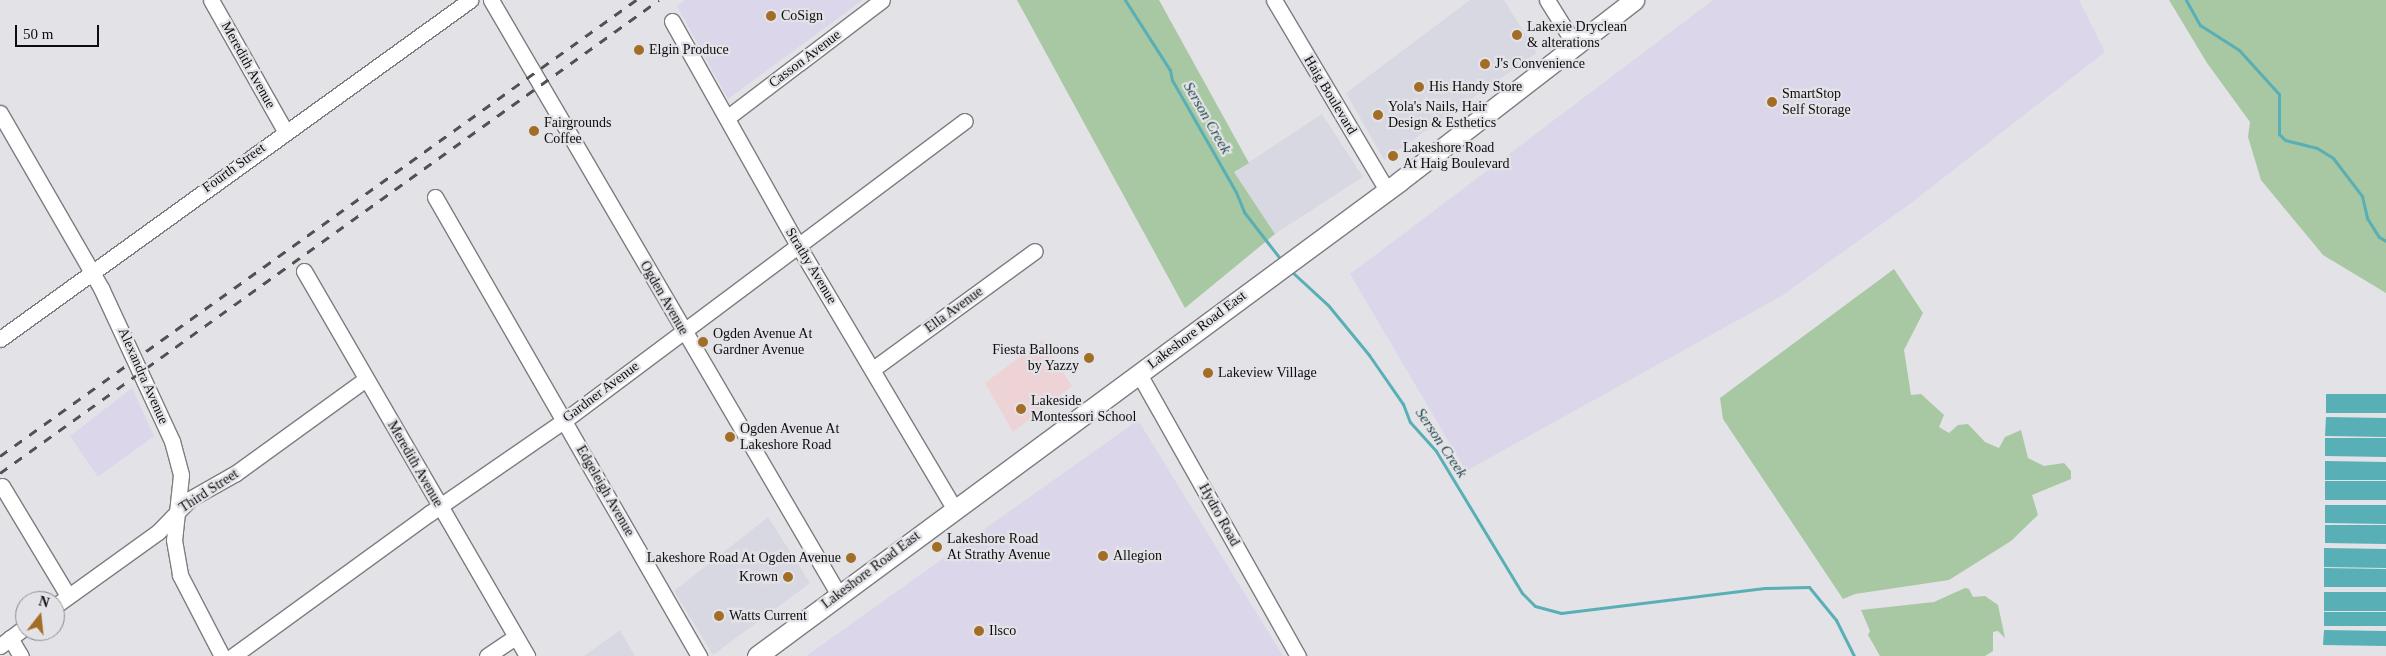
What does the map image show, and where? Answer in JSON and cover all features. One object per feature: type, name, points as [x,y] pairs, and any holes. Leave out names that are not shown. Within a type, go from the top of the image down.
[{"type":"main road","name":"Lakeshore Road East","points":[[757,656],[954,508],[1139,374],[1192,332],[1387,190],[1574,44],[1634,0]]},
{"type":"street","name":"Fourth Street","points":[[0,339],[285,131],[470,0]]},
{"type":"street","name":"Ogden Avenue","points":[[492,0],[682,330],[839,594]]},
{"type":"street","name":"Casson Avenue","points":[[728,117],[882,0]]},
{"type":"street","name":"Haig Boulevard","points":[[1274,0],[1387,190]]},
{"type":"street","points":[[1547,0],[1574,44]]},
{"type":"street","name":"Meredith Avenue","points":[[216,2],[285,131]]},
{"type":"street","name":"Strathy Avenue","points":[[672,21],[728,117],[799,247],[954,508]]},
{"type":"street","name":"Alexandra Avenue","points":[[0,113],[92,272],[119,323],[172,442],[181,475],[174,540],[180,575],[222,656]]},
{"type":"street","name":"Gardner Avenue","points":[[233,656],[440,507],[565,420],[682,330],[799,247],[964,121]]},
{"type":"street","name":"Edgeleigh Avenue","points":[[435,197],[565,420],[699,656]]},
{"type":"street","name":"Ella Avenue","points":[[873,369],[1035,251]]},
{"type":"street","name":"Meredith Avenue","points":[[304,272],[527,656]]},
{"type":"street","name":"Hydro Road","points":[[1139,374],[1298,656]]},
{"type":"street","name":"Third Street","points":[[65,598],[158,532],[176,511],[190,499],[236,473],[366,378]]},
{"type":"street","points":[[2,486],[68,596]]},
{"type":"street","points":[[487,656],[515,636]]},
{"type":"street","points":[[5,642],[21,656]]},
{"type":"shaded area","points":[[685,0],[863,0],[728,99],[677,6]]},
{"type":"shaded area","points":[[1470,0],[1504,0],[1537,53],[1384,160],[1346,93]]},
{"type":"shaded area","points":[[1713,0],[2079,0],[2105,52],[1910,204],[1783,295],[1466,471],[1350,274]]},
{"type":"shaded area","points":[[1322,114],[1363,177],[1275,234],[1234,172]]},
{"type":"shaded area","name":"Lakeside Montessori School","points":[[1043,340],[1072,386],[1013,432],[985,383]]},
{"type":"shaded area","points":[[132,388],[154,436],[98,477],[70,436]]},
{"type":"shaded area","points":[[1138,420],[1283,656],[806,656]]},
{"type":"shaded area","points":[[768,517],[810,583],[713,655],[674,591]]},
{"type":"shaded area","points":[[620,630],[635,656],[584,656]]},
{"type":"green space","points":[[1017,0],[1159,0],[1249,163],[1234,172],[1275,234],[1185,308]]},
{"type":"green space","points":[[2169,0],[2386,0],[2386,293],[2323,255],[2261,180],[2248,137],[2250,122],[2207,63]]},
{"type":"green space","points":[[1894,269],[1923,313],[1904,350],[1911,395],[1921,394],[1944,415],[1939,427],[1949,433],[1958,425],[1968,424],[1985,442],[1999,448],[2005,437],[2021,430],[2028,458],[2044,466],[2064,463],[2071,471],[2071,479],[2032,495],[2038,515],[2011,541],[1949,580],[1855,594],[1843,599],[1723,419],[1720,398]]},
{"type":"green space","points":[[1965,588],[1969,589],[1973,597],[1985,596],[1998,605],[2005,638],[1998,631],[1993,632],[1993,651],[1985,656],[1880,656],[1868,635],[1870,631],[1861,610],[1934,602]]},
{"type":"water","points":[[2326,394],[2386,394],[2386,413],[2326,413]]},
{"type":"water","points":[[2326,417],[2386,418],[2386,437],[2325,436]]},
{"type":"water","points":[[2325,438],[2386,438],[2386,457],[2325,456]]},
{"type":"water","points":[[2325,461],[2386,462],[2386,480],[2325,480]]},
{"type":"water","points":[[2325,481],[2386,481],[2386,500],[2325,500]]},
{"type":"water","points":[[2325,505],[2386,505],[2386,524],[2325,523]]},
{"type":"water","points":[[2325,525],[2386,525],[2386,544],[2325,543]]},
{"type":"water","points":[[2324,548],[2386,549],[2386,568],[2324,567]]},
{"type":"water","points":[[2324,568],[2386,569],[2386,587],[2324,587]]},
{"type":"water","points":[[2324,592],[2386,592],[2386,611],[2324,611]]},
{"type":"water","points":[[2324,612],[2386,612],[2386,626],[2324,626]]},
{"type":"water","points":[[2324,630],[2386,631],[2386,646],[2323,645]]},
{"type":"waterway","name":"Serson Creek","points":[[1125,0],[1170,70],[1172,80],[1236,192],[1244,212],[1282,261]]},
{"type":"waterway","points":[[2186,0],[2200,25],[2239,50],[2279,94],[2279,134],[2285,140],[2317,148],[2333,158],[2362,196],[2367,218],[2379,237],[2386,241]]},
{"type":"waterway","name":"Serson Creek","points":[[1291,271],[1328,305],[1369,355],[1403,404],[1410,422],[1436,451],[1522,593],[1535,606],[1561,613],[1764,588],[1809,587],[1836,620],[1854,656]]},
{"type":"railway","points":[[0,456],[636,0]]},
{"type":"railway","points":[[0,473],[659,0]]},
{"type":"place","name":"CoSign","points":[[771,16]]},
{"type":"place","name":"Lakexie Dryclean & alterations","points":[[1517,35]]},
{"type":"place","name":"Elgin Produce","points":[[639,50]]},
{"type":"place","name":"J's Convenience","points":[[1485,64]]},
{"type":"place","name":"His Handy Store","points":[[1419,87]]},
{"type":"place","name":"SmartStop Self Storage","points":[[1772,102]]},
{"type":"place","name":"Yola's Nails, Hair Design & Esthetics","points":[[1378,115]]},
{"type":"place","name":"Fairgrounds Coffee","points":[[534,131]]},
{"type":"place","name":"Lakeshore Road At Haig Boulevard","points":[[1393,156]]},
{"type":"place","name":"Ogden Avenue At Gardner Avenue","points":[[703,342]]},
{"type":"place","name":"Fiesta Balloons by Yazzy","points":[[1089,358]]},
{"type":"place","name":"Lakeview Village","points":[[1208,373]]},
{"type":"place","name":"Lakeside Montessori School","points":[[1021,409]]},
{"type":"place","name":"Ogden Avenue At Lakeshore Road","points":[[730,437]]},
{"type":"place","name":"Lakeshore Road At Strathy Avenue","points":[[937,547]]},
{"type":"place","name":"Allegion","points":[[1103,556]]},
{"type":"place","name":"Lakeshore Road At Ogden Avenue","points":[[851,558]]},
{"type":"place","name":"Krown","points":[[788,577]]},
{"type":"place","name":"Watts Current","points":[[719,616]]},
{"type":"place","name":"Ilsco","points":[[979,631]]}]
